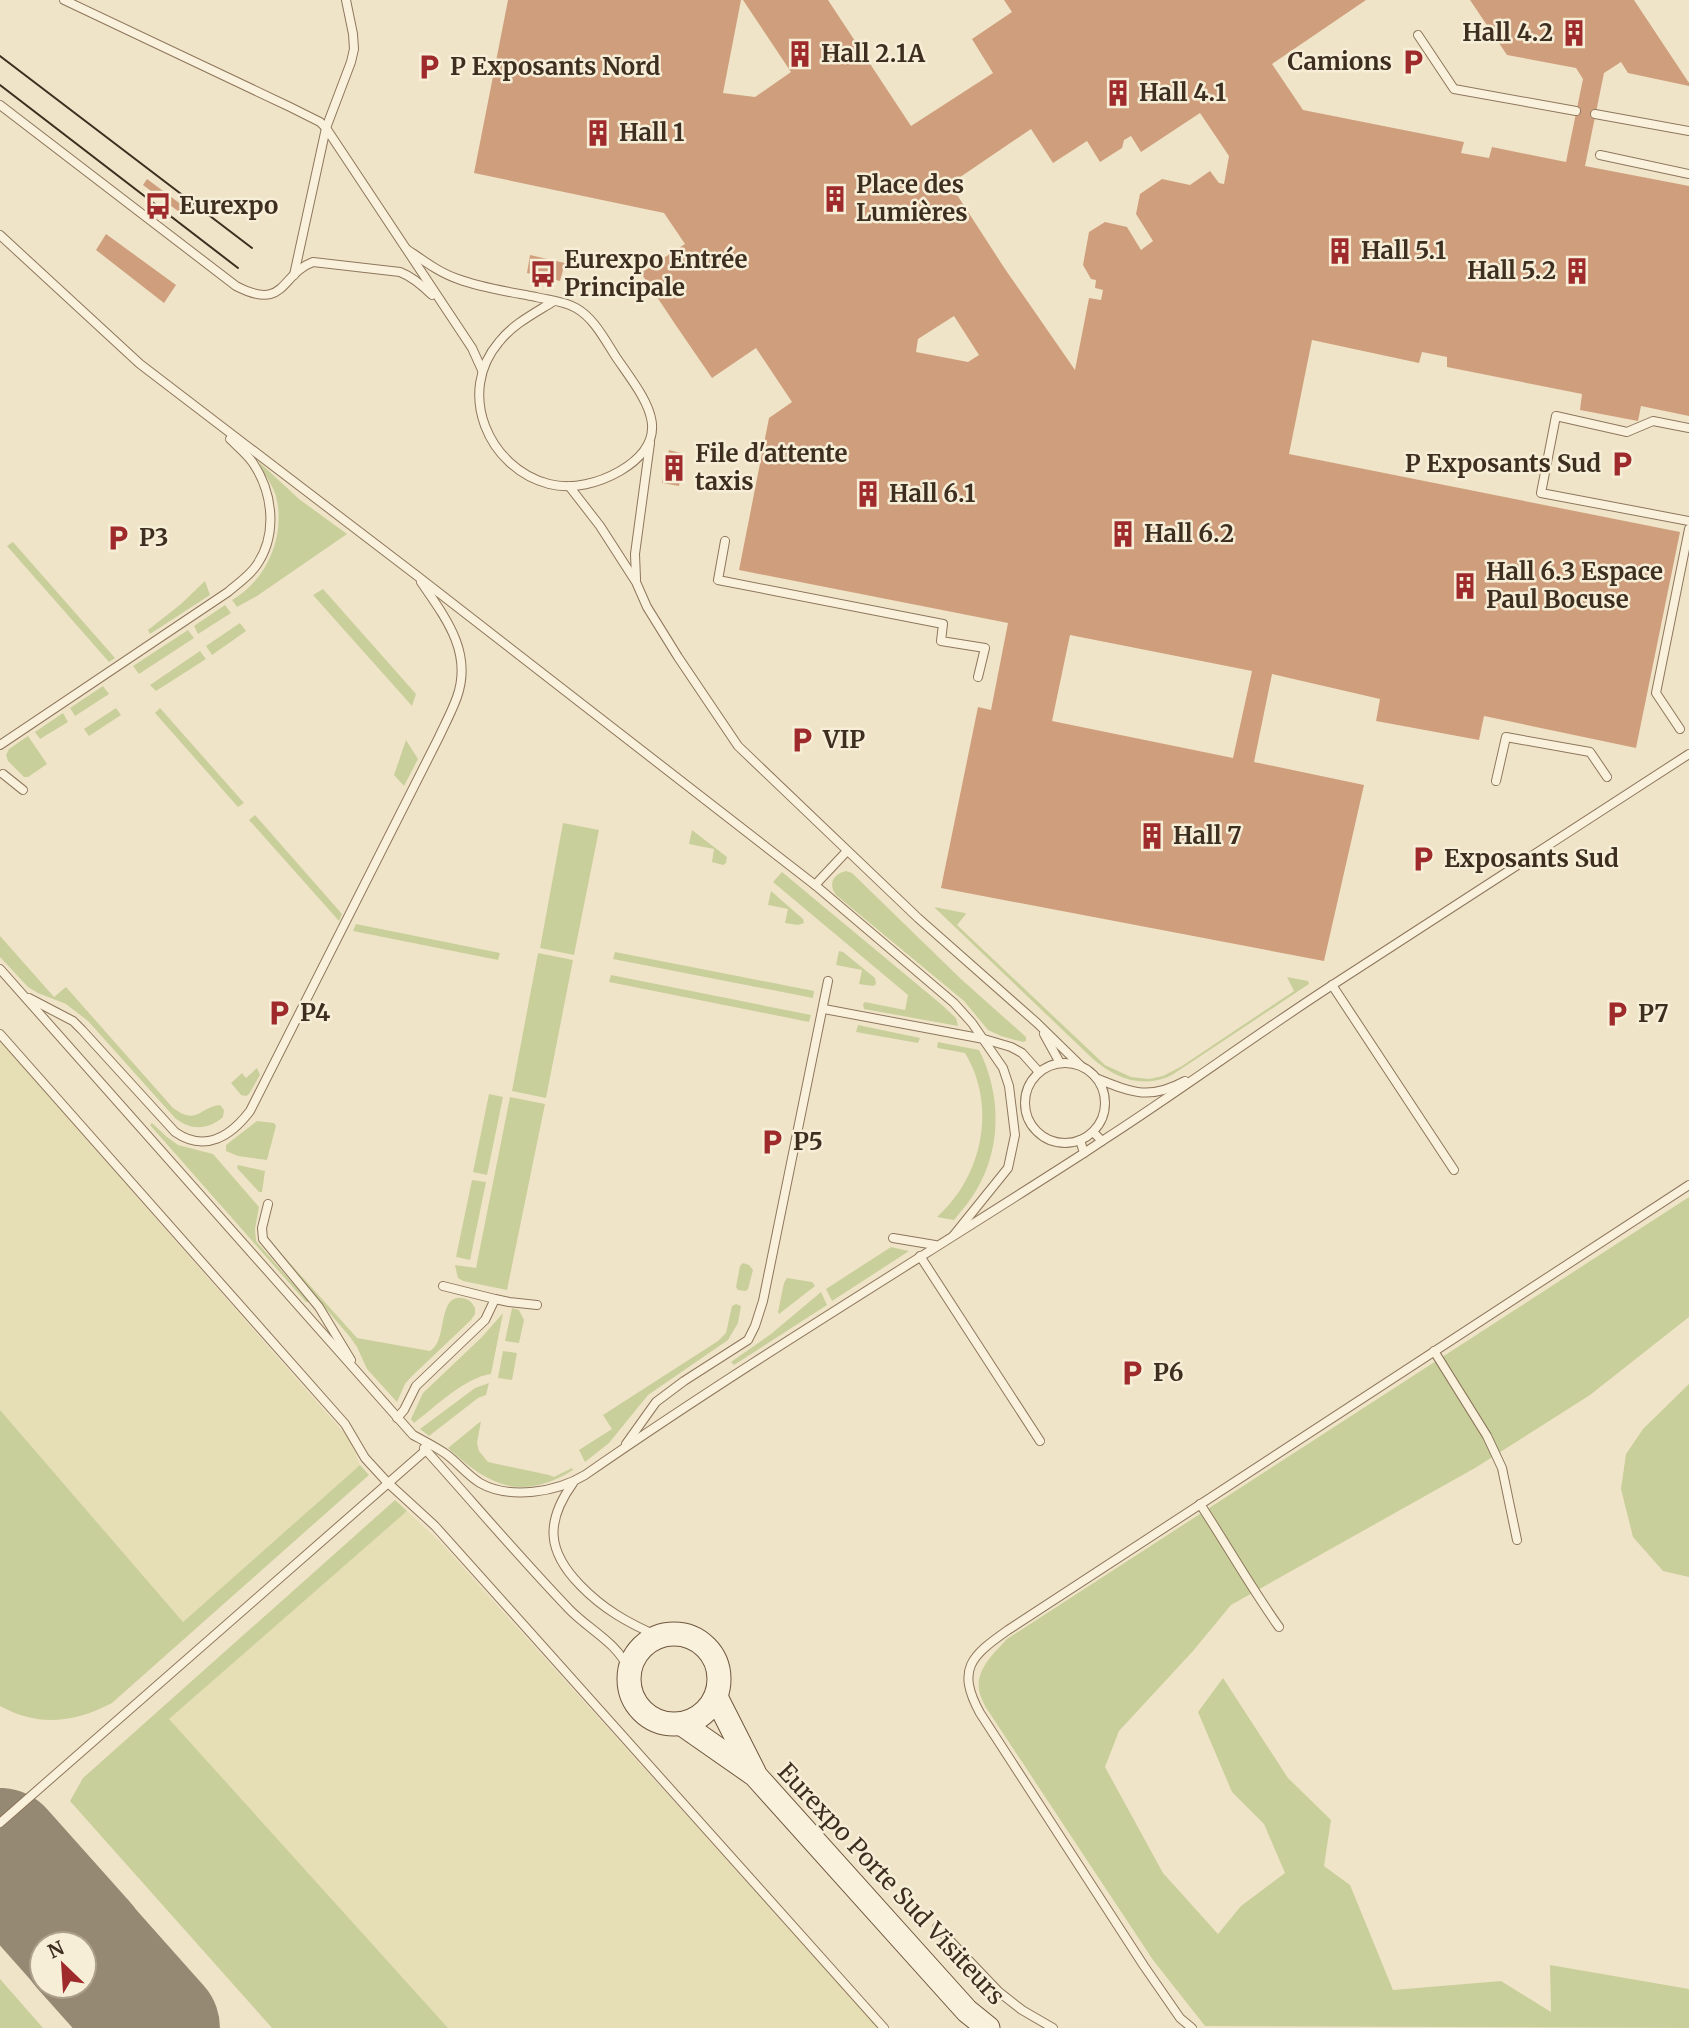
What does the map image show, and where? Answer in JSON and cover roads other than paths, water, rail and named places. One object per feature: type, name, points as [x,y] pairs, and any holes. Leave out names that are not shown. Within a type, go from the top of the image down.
[{"type":"street","name":"Eurexpo Porte Sud Visiteurs","points":[[658,1636],[673,1633],[689,1636],[702,1643],[713,1655],[718,1668],[716,1697],[755,1775]]},
{"type":"street","points":[[629,1670],[634,1656],[644,1644],[658,1636]]},
{"type":"street","name":"Eurexpo Porte Sud Visiteurs","points":[[629,1670],[628,1686],[633,1700],[642,1712],[654,1720],[682,1724],[755,1775],[967,2011],[988,2028]]},
{"type":"street","points":[[682,1724],[696,1719],[708,1709],[716,1697]]},
{"type":"lane","points":[[64,0],[320,122],[408,250],[472,348],[482,370]]},
{"type":"lane","points":[[293,277],[326,128],[354,50],[354,34],[346,0]]},
{"type":"lane","points":[[1418,35],[1454,89],[1576,111]]},
{"type":"lane","points":[[0,105],[236,286],[252,294],[279,290],[313,262],[409,275],[447,311]]},
{"type":"lane","points":[[1595,114],[1689,131]]},
{"type":"lane","points":[[1600,155],[1689,174]]},
{"type":"lane","points":[[0,235],[140,364],[815,885],[954,1003],[972,1023],[1003,1068],[1009,1086],[1015,1135],[1008,1168],[954,1236]]},
{"type":"lane","points":[[408,250],[440,271],[460,280],[575,307],[587,316],[598,331],[649,407],[653,418],[635,554],[636,582]]},
{"type":"lane","points":[[554,301],[506,334],[498,342],[482,370],[480,410],[494,446],[514,467],[540,482],[569,486],[600,481],[629,466],[650,441]]},
{"type":"lane","points":[[1689,428],[1653,421],[1627,432],[1556,416],[1541,493],[1689,521]]},
{"type":"lane","points":[[0,746],[228,592],[255,567],[268,543],[271,518],[267,490],[252,462],[213,421]]},
{"type":"lane","points":[[569,486],[600,526],[636,582],[647,607],[678,657],[738,746],[918,918],[1037,1023],[1081,1066]]},
{"type":"lane","points":[[1680,729],[1656,694],[1689,529]]},
{"type":"lane","points":[[725,541],[718,580],[943,624],[941,640],[985,648],[978,677]]},
{"type":"lane","points":[[23,995],[73,1021],[181,1137],[194,1141],[219,1139],[240,1125],[256,1101],[439,737],[457,696],[463,667],[456,636],[416,575]]},
{"type":"lane","points":[[1496,782],[1506,737],[1590,752],[1607,778]]},
{"type":"lane","points":[[413,1435],[446,1454],[481,1484],[496,1489],[527,1493],[573,1483],[936,1245],[1084,1153],[1197,1079],[1332,985],[1689,754]]},
{"type":"lane","points":[[1,773],[23,790]]},
{"type":"lane","points":[[815,885],[847,851]]},
{"type":"lane","points":[[0,969],[360,1377],[571,1611],[611,1644],[629,1670]]},
{"type":"lane","points":[[623,1449],[656,1402],[748,1340],[755,1326],[764,1301],[828,981]]},
{"type":"lane","points":[[1332,985],[1454,1170]]},
{"type":"lane","points":[[824,1009],[984,1039],[1022,1053],[1040,1072]]},
{"type":"lane","points":[[1037,1023],[1060,1063]]},
{"type":"lane","points":[[0,1034],[345,1424],[365,1458],[435,1526],[884,2028]]},
{"type":"lane","points":[[1098,1079],[1133,1093],[1159,1093],[1221,1060]]},
{"type":"lane","points":[[1071,1063],[1081,1066],[1098,1079],[1104,1089],[1105,1112],[1101,1123],[1093,1132],[1080,1140],[1055,1142],[1034,1129],[1025,1106],[1026,1093],[1031,1082],[1049,1066],[1071,1063]]},
{"type":"lane","points":[[1093,1132],[1102,1141]]},
{"type":"lane","points":[[1080,1140],[1084,1153]]},
{"type":"lane","points":[[1192,2028],[1180,2023],[980,1713],[967,1683],[969,1670],[976,1656],[988,1644],[1199,1504],[1689,1185]]},
{"type":"lane","points":[[268,1204],[262,1228],[263,1239],[319,1307],[360,1377]]},
{"type":"lane","points":[[893,1238],[936,1245]]},
{"type":"lane","points":[[919,1256],[1040,1441]]},
{"type":"lane","points":[[443,1286],[509,1302],[537,1304]]},
{"type":"lane","points":[[397,1418],[416,1386],[485,1320],[495,1299]]},
{"type":"lane","points":[[1433,1351],[1487,1436],[1502,1468],[1517,1540]]},
{"type":"lane","points":[[0,1823],[426,1450]]},
{"type":"lane","points":[[573,1483],[561,1501],[554,1521],[553,1536],[559,1559],[567,1572],[589,1594],[618,1617],[658,1636]]},
{"type":"lane","points":[[1199,1504],[1279,1627]]},
{"type":"lane","points":[[937,1927],[999,1992],[1022,2010],[1053,2028]]},
{"type":"tram line","points":[[0,56],[252,248]]},
{"type":"tram line","points":[[0,85],[238,268]]},
{"type":"place","name":"Hall 4.2","points":[[1574,33]]},
{"type":"place","name":"Hall 2.1A","points":[[800,54]]},
{"type":"place","name":"Camions","points":[[1413,62]]},
{"type":"place","name":"P Exposants Nord","points":[[429,67]]},
{"type":"place","name":"Hall 4.1","points":[[1118,93]]},
{"type":"place","name":"Hall 1","points":[[598,133]]},
{"type":"place","name":"Place des Lumières","points":[[835,199]]},
{"type":"place","name":"Eurexpo","points":[[158,206]]},
{"type":"place","name":"Hall 5.1","points":[[1340,251]]},
{"type":"place","name":"Hall 5.2","points":[[1577,271]]},
{"type":"place","name":"Eurexpo Entrée Principale","points":[[543,274]]},
{"type":"place","name":"P Exposants Sud","points":[[1622,464]]},
{"type":"place","name":"File d'attente taxis","points":[[674,468]]},
{"type":"place","name":"Hall 6.1","points":[[868,494]]},
{"type":"place","name":"Hall 6.2","points":[[1123,534]]},
{"type":"place","name":"P3","points":[[118,538]]},
{"type":"place","name":"Hall 6.3 Espace Paul Bocuse","points":[[1465,586]]},
{"type":"place","name":"VIP","points":[[802,740]]},
{"type":"place","name":"Hall 7","points":[[1152,836]]},
{"type":"place","name":"Exposants Sud","points":[[1423,859]]},
{"type":"place","name":"P4","points":[[279,1013]]},
{"type":"place","name":"P7","points":[[1617,1014]]},
{"type":"place","name":"P5","points":[[772,1142]]},
{"type":"place","name":"P6","points":[[1132,1373]]}]
